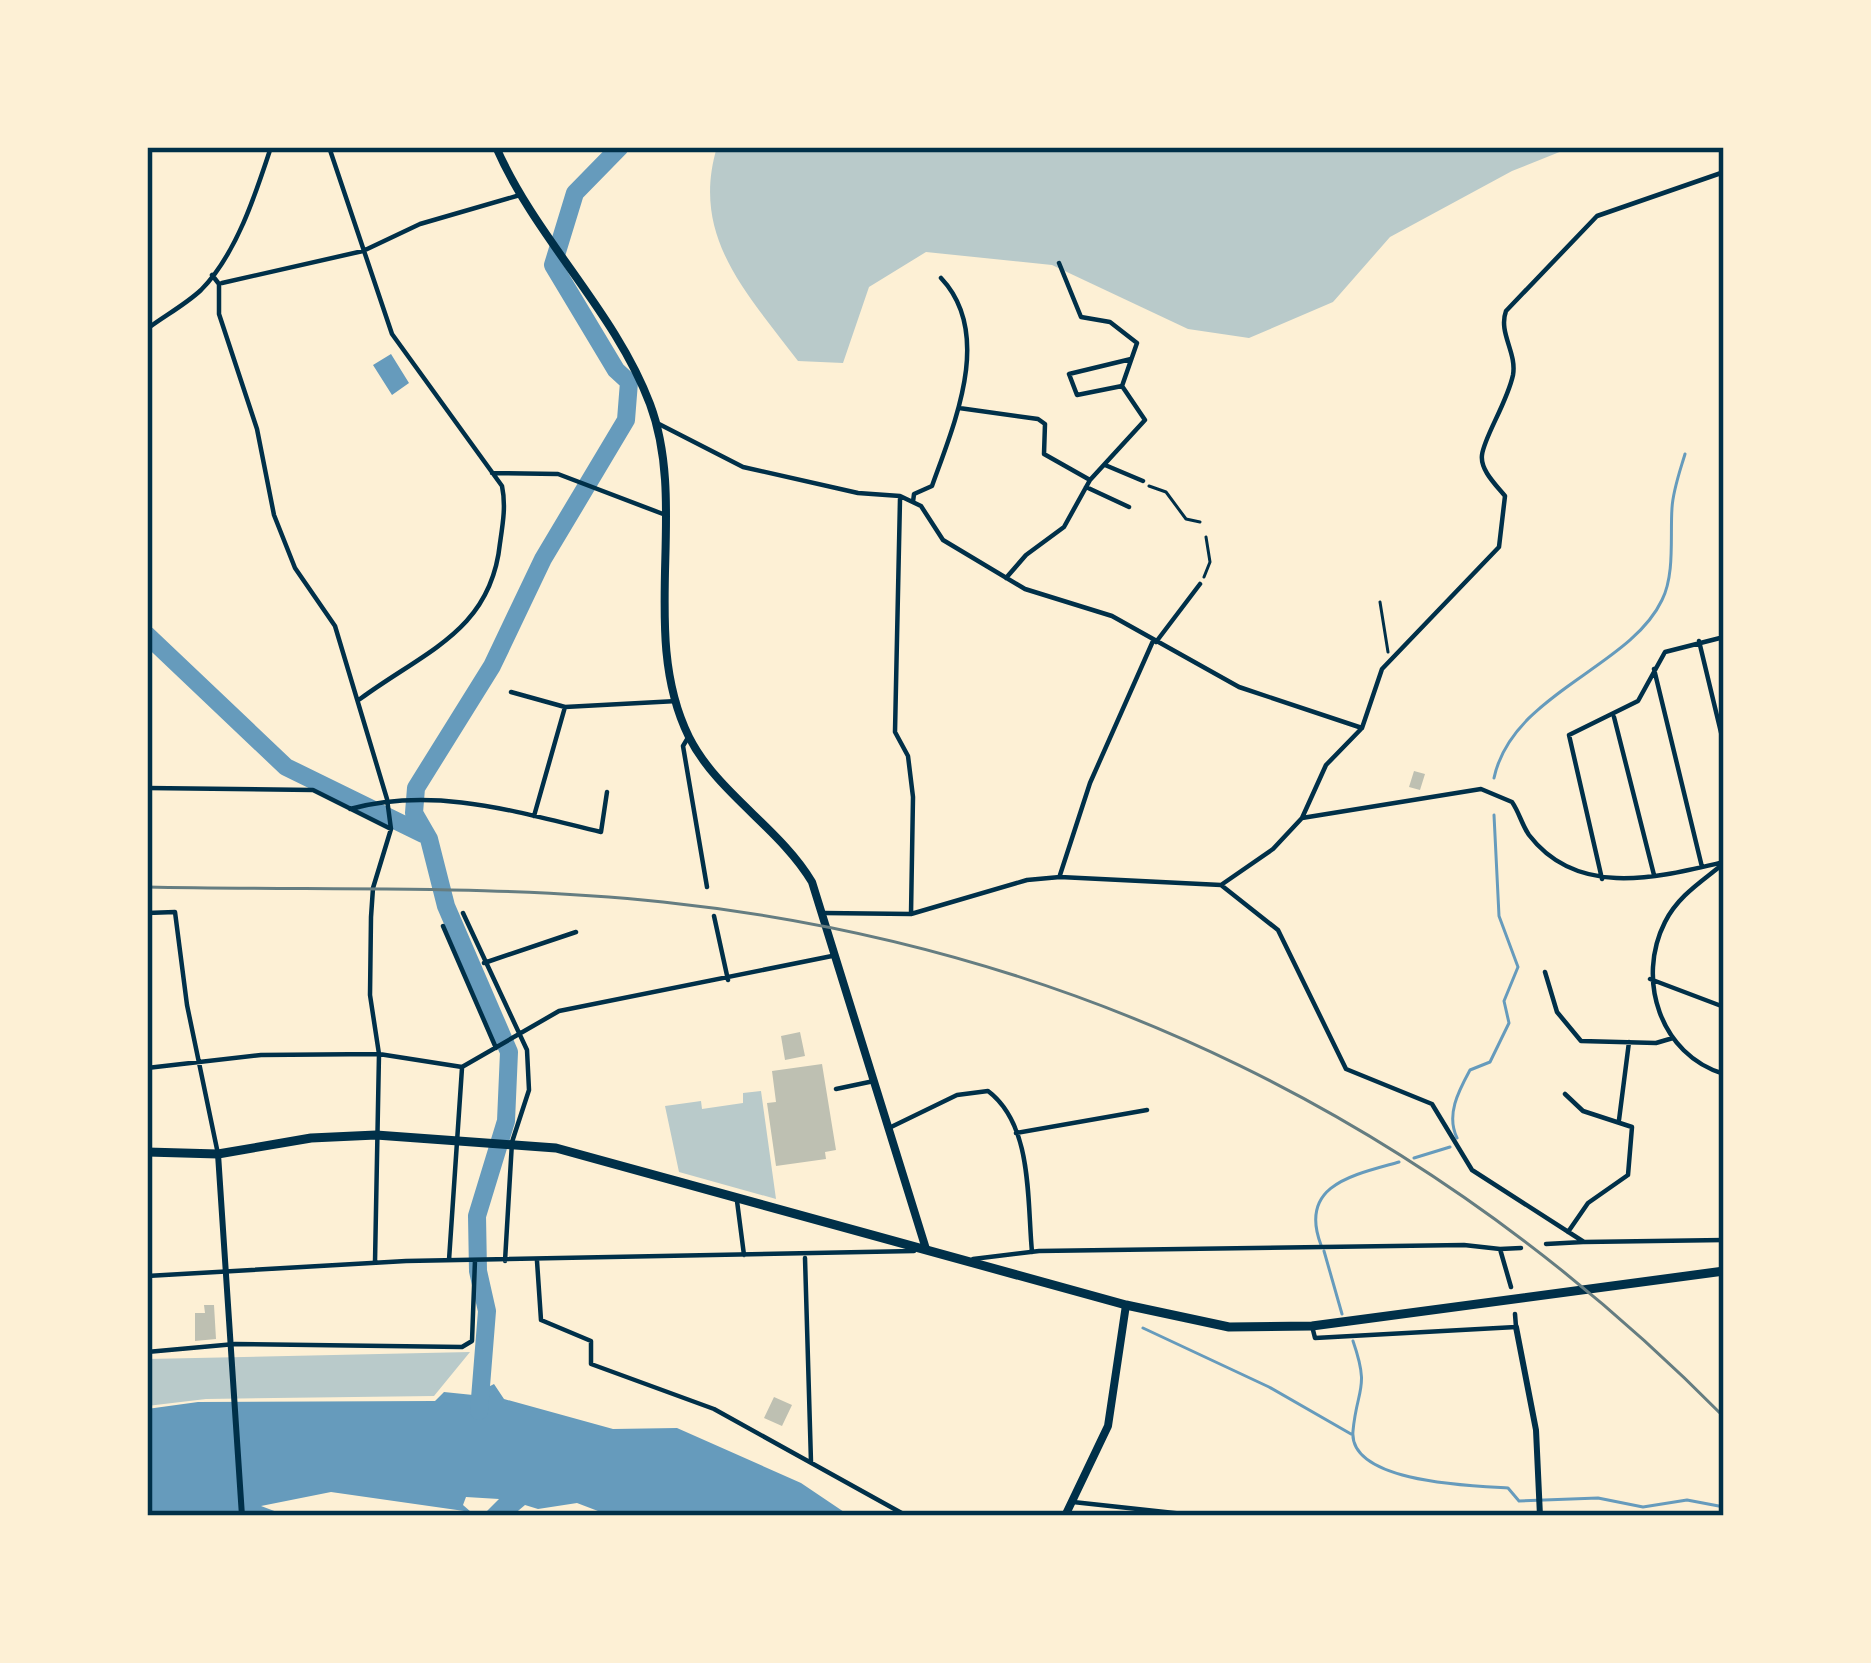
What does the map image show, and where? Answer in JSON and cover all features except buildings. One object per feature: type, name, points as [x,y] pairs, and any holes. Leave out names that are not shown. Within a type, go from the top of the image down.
[{"type":"highway","points":[[147,1152],[218,1154],[311,1138],[376,1135],[512,1142],[736,1195],[1126,1305],[1229,1328],[1312,1326],[1724,1271]]},
{"type":"main road","points":[[496,147],[552,248],[641,380],[657,423],[668,646],[688,736],[796,855],[824,913],[926,1249]]},
{"type":"main road","points":[[1065,1516],[1108,1426],[1126,1305]]},
{"type":"street","points":[[147,329],[200,291],[212,275],[260,182],[271,147]]},
{"type":"street","points":[[329,147],[392,334],[492,473],[505,502],[497,576],[488,598],[452,637],[360,699]]},
{"type":"street","points":[[1221,885],[1273,849],[1302,818],[1327,765],[1362,728],[1391,659],[1482,566],[1503,536],[1504,496],[1483,467],[1481,454],[1503,415],[1514,368],[1502,324],[1506,311],[1597,216],[1724,172]]},
{"type":"street","points":[[219,284],[363,251],[420,224],[520,195]]},
{"type":"street","points":[[1059,263],[1081,316],[1110,322],[1117,333],[1137,343],[1122,386]]},
{"type":"street","points":[[212,275],[219,284],[219,314],[257,429],[274,515],[295,568],[334,626],[387,799],[391,830],[373,888],[371,917],[370,995],[379,1054],[375,1262]]},
{"type":"street","points":[[913,502],[914,494],[932,487],[959,408],[968,348],[954,292],[941,278]]},
{"type":"street","points":[[1122,386],[1076,395],[1070,374],[1131,359]]},
{"type":"street","points":[[1006,578],[1026,555],[1064,527],[1088,483],[1145,420],[1122,386]]},
{"type":"street","points":[[959,408],[1038,419],[1045,424],[1044,454],[1129,507]]},
{"type":"street","points":[[657,423],[743,466],[858,493],[900,496],[931,516],[943,540],[1006,578],[1112,616],[1239,687],[1362,728]]},
{"type":"street","points":[[1105,465],[1143,481]]},
{"type":"street","points":[[492,473],[558,474],[663,514]]},
{"type":"street","points":[[900,496],[895,732],[908,756],[913,797],[911,914]]},
{"type":"street","points":[[1060,877],[1090,783],[1154,641],[1200,584]]},
{"type":"street","points":[[1602,879],[1569,736],[1638,701],[1665,652],[1724,637]]},
{"type":"street","points":[[1699,641],[1724,745]]},
{"type":"street","points":[[1654,668],[1702,867]]},
{"type":"street","points":[[511,692],[565,707],[680,700]]},
{"type":"street","points":[[534,816],[565,707]]},
{"type":"street","points":[[1614,717],[1654,877]]},
{"type":"street","points":[[688,736],[683,746],[706,887]]},
{"type":"street","points":[[147,788],[313,790],[391,830]]},
{"type":"street","points":[[1302,818],[1481,788],[1512,802],[1531,838],[1547,852],[1602,879],[1654,877],[1724,862]]},
{"type":"street","points":[[350,809],[387,799],[467,800],[601,832],[608,792]]},
{"type":"street","points":[[1724,862],[1683,895],[1664,923],[1650,979],[1659,1015],[1673,1038],[1724,1074]]},
{"type":"street","points":[[824,913],[911,914],[1027,880],[1060,877],[1221,885],[1278,930],[1346,1069],[1432,1104],[1472,1170],[1584,1242]]},
{"type":"street","points":[[147,913],[175,912],[218,1154],[230,1268],[242,1516]]},
{"type":"street","points":[[463,914],[515,1037],[527,1050],[529,1090],[512,1142],[505,1261]]},
{"type":"street","points":[[714,916],[728,980]]},
{"type":"street","points":[[443,926],[496,1048]]},
{"type":"street","points":[[484,963],[576,932]]},
{"type":"street","points":[[147,1068],[261,1055],[379,1054],[462,1067],[559,1011],[836,955]]},
{"type":"street","points":[[1545,972],[1557,1012],[1581,1041],[1673,1038]]},
{"type":"street","points":[[1650,979],[1724,1006]]},
{"type":"street","points":[[1618,1122],[1629,1042]]},
{"type":"street","points":[[449,1260],[462,1067]]},
{"type":"street","points":[[836,1089],[874,1081]]},
{"type":"street","points":[[889,1128],[957,1096],[988,1091],[1002,1102],[1016,1133],[1030,1193],[1032,1252]]},
{"type":"street","points":[[1565,1094],[1583,1111],[1633,1126],[1628,1175],[1588,1203],[1568,1232]]},
{"type":"street","points":[[1016,1133],[1147,1111]]},
{"type":"street","points":[[736,1195],[745,1258]]},
{"type":"street","points":[[1546,1244],[1724,1240]]},
{"type":"street","points":[[894,1254],[899,1241]]},
{"type":"street","points":[[968,1260],[1032,1252],[1521,1248]]},
{"type":"street","points":[[147,1276],[375,1262],[745,1258],[926,1249]]},
{"type":"street","points":[[1500,1249],[1511,1287]]},
{"type":"street","points":[[805,1256],[811,1462]]},
{"type":"street","points":[[147,1352],[235,1344],[462,1347],[472,1341],[475,1260]]},
{"type":"street","points":[[537,1261],[541,1320],[585,1335],[591,1341],[591,1364],[714,1409],[907,1516]]},
{"type":"street","points":[[1515,1313],[1536,1430],[1540,1516]]},
{"type":"street","points":[[1312,1326],[1316,1338],[1516,1327]]},
{"type":"street","points":[[1073,1502],[1202,1516]]},
{"type":"path","points":[[1143,481],[1166,493],[1186,519],[1200,522]]},
{"type":"path","points":[[1200,584],[1210,562],[1206,537]]},
{"type":"path","points":[[1380,602],[1391,659]]},
{"type":"shaded area","points":[[717,147],[1572,147],[1512,171],[1390,237],[1333,302],[1249,338],[1188,329],[1052,265],[926,252],[869,287],[843,363],[798,361],[728,262],[711,209]]},
{"type":"shaded area","points":[[761,1091],[776,1199],[679,1172],[665,1106],[701,1101],[702,1109],[743,1103],[743,1093]]},
{"type":"shaded area","points":[[470,1352],[434,1396],[206,1399],[147,1406],[147,1359]]},
{"type":"water","points":[[391,354],[409,383],[392,395],[373,365]]},
{"type":"water","points":[[494,1384],[504,1399],[613,1429],[677,1428],[801,1483],[850,1516],[706,1512],[611,1516],[577,1503],[538,1509],[525,1505],[512,1516],[482,1516],[499,1499],[466,1497],[463,1505],[471,1512],[331,1492],[261,1506],[277,1512],[331,1516],[147,1516],[147,1409],[198,1402],[435,1401],[444,1392],[473,1395]]},
{"type":"waterway","points":[[479,1411],[487,1311],[478,1271],[477,1216],[506,1121],[509,1052],[446,906],[429,839],[414,813],[416,788],[492,666],[543,559],[626,420],[629,382],[616,370],[553,265],[575,193],[620,147]]},
{"type":"waterway","points":[[1494,778],[1505,749],[1523,724],[1625,645],[1662,600],[1670,567],[1673,501],[1685,454]]},
{"type":"waterway","points":[[147,635],[286,767],[423,834]]},
{"type":"waterway","points":[[1457,1138],[1453,1112],[1458,1095],[1470,1070],[1490,1062],[1509,1023],[1504,1001],[1518,967],[1499,916],[1494,815]]},
{"type":"waterway","points":[[1414,1158],[1450,1147]]},
{"type":"waterway","points":[[1321,1245],[1316,1225],[1323,1196],[1348,1178],[1399,1162]]},
{"type":"waterway","points":[[1324,1251],[1342,1314]]},
{"type":"waterway","points":[[1143,1328],[1269,1387],[1351,1434]]},
{"type":"waterway","points":[[1353,1341],[1362,1379],[1353,1431],[1357,1448],[1370,1462],[1442,1483],[1508,1488],[1519,1501],[1598,1498],[1643,1507],[1687,1500],[1724,1507]]},
{"type":"railway","points":[[147,887],[470,890],[663,902],[815,925],[962,960],[1103,1007],[1239,1065],[1369,1136],[1494,1218],[1612,1312],[1724,1417]]}]
